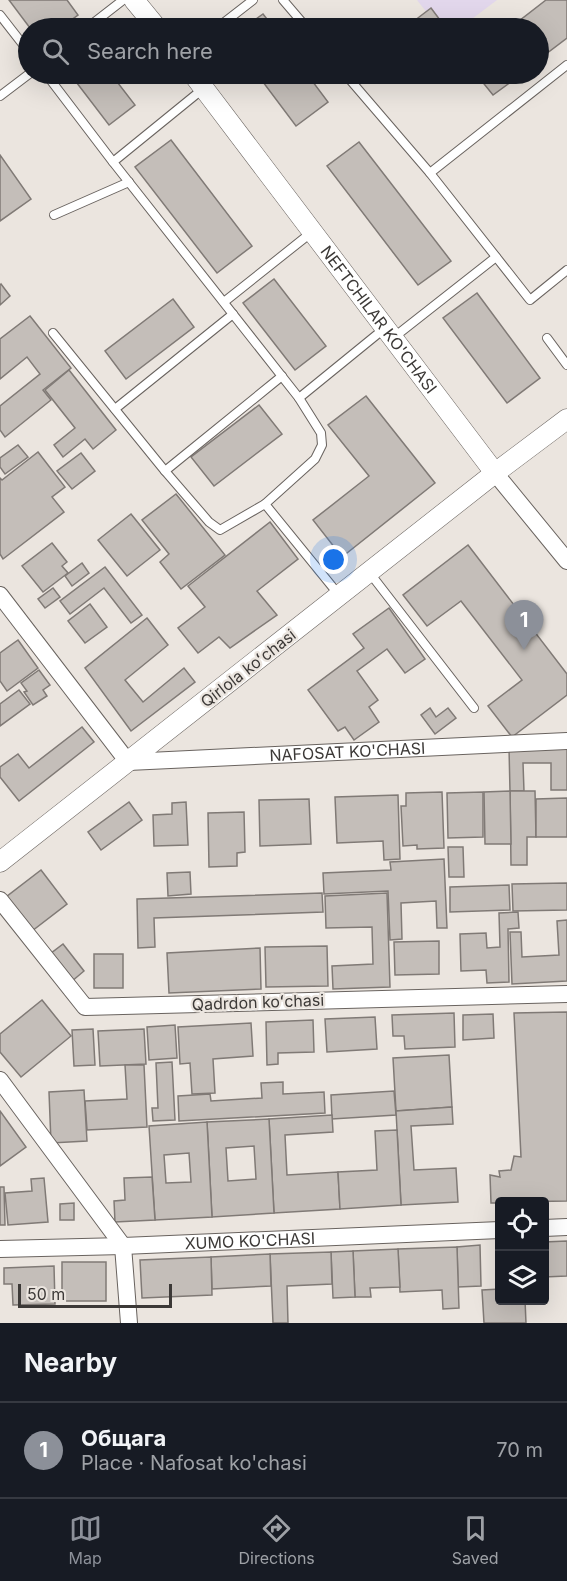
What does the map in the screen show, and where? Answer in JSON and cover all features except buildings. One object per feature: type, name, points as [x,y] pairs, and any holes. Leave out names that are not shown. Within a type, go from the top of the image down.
[{"type":"street","points":[[134,0],[149,18]]},
{"type":"street","name":"NEFTCHILAR KO'CHASI","points":[[201,84],[495,473],[567,561]]},
{"type":"street","name":"Qirlola koʻchasi","points":[[0,862],[567,419]]},
{"type":"street","points":[[0,595],[128,762]]},
{"type":"street","name":"NAFOSAT KO'CHASI","points":[[128,762],[567,741]]},
{"type":"street","name":"Qadrdon koʻchasi","points":[[0,900],[86,1007],[567,994]]},
{"type":"street","points":[[0,1080],[123,1246],[129,1323]]},
{"type":"street","points":[[549,1228],[567,1227]]},
{"type":"street","name":"XUMO KO'CHASI","points":[[0,1249],[495,1230]]},
{"type":"lane","points":[[100,18],[123,0]]},
{"type":"lane","points":[[229,18],[253,0]]},
{"type":"lane","points":[[283,0],[298,18]]},
{"type":"lane","points":[[0,15],[18,38]]},
{"type":"lane","points":[[549,79],[567,65]]},
{"type":"lane","points":[[0,96],[18,82]]},
{"type":"lane","points":[[53,333],[165,471],[209,522],[220,530],[264,504],[315,459],[322,445],[321,433],[299,398],[54,84]]},
{"type":"lane","points":[[113,162],[194,84]]},
{"type":"lane","points":[[354,84],[430,173],[530,300],[567,270]]},
{"type":"lane","points":[[430,173],[543,84]]},
{"type":"lane","points":[[54,215],[129,182]]},
{"type":"lane","points":[[224,302],[312,232]]},
{"type":"lane","points":[[299,398],[496,257]]},
{"type":"lane","points":[[115,409],[233,314]]},
{"type":"lane","points":[[547,338],[567,365]]},
{"type":"lane","points":[[165,471],[282,376]]},
{"type":"lane","points":[[264,504],[340,595]]},
{"type":"lane","points":[[369,572],[474,708]]},
{"type":"shaded area","points":[[417,0],[497,0],[473,18],[431,18]]},
{"type":"place","name":"Общага","points":[[524,650]]}]
